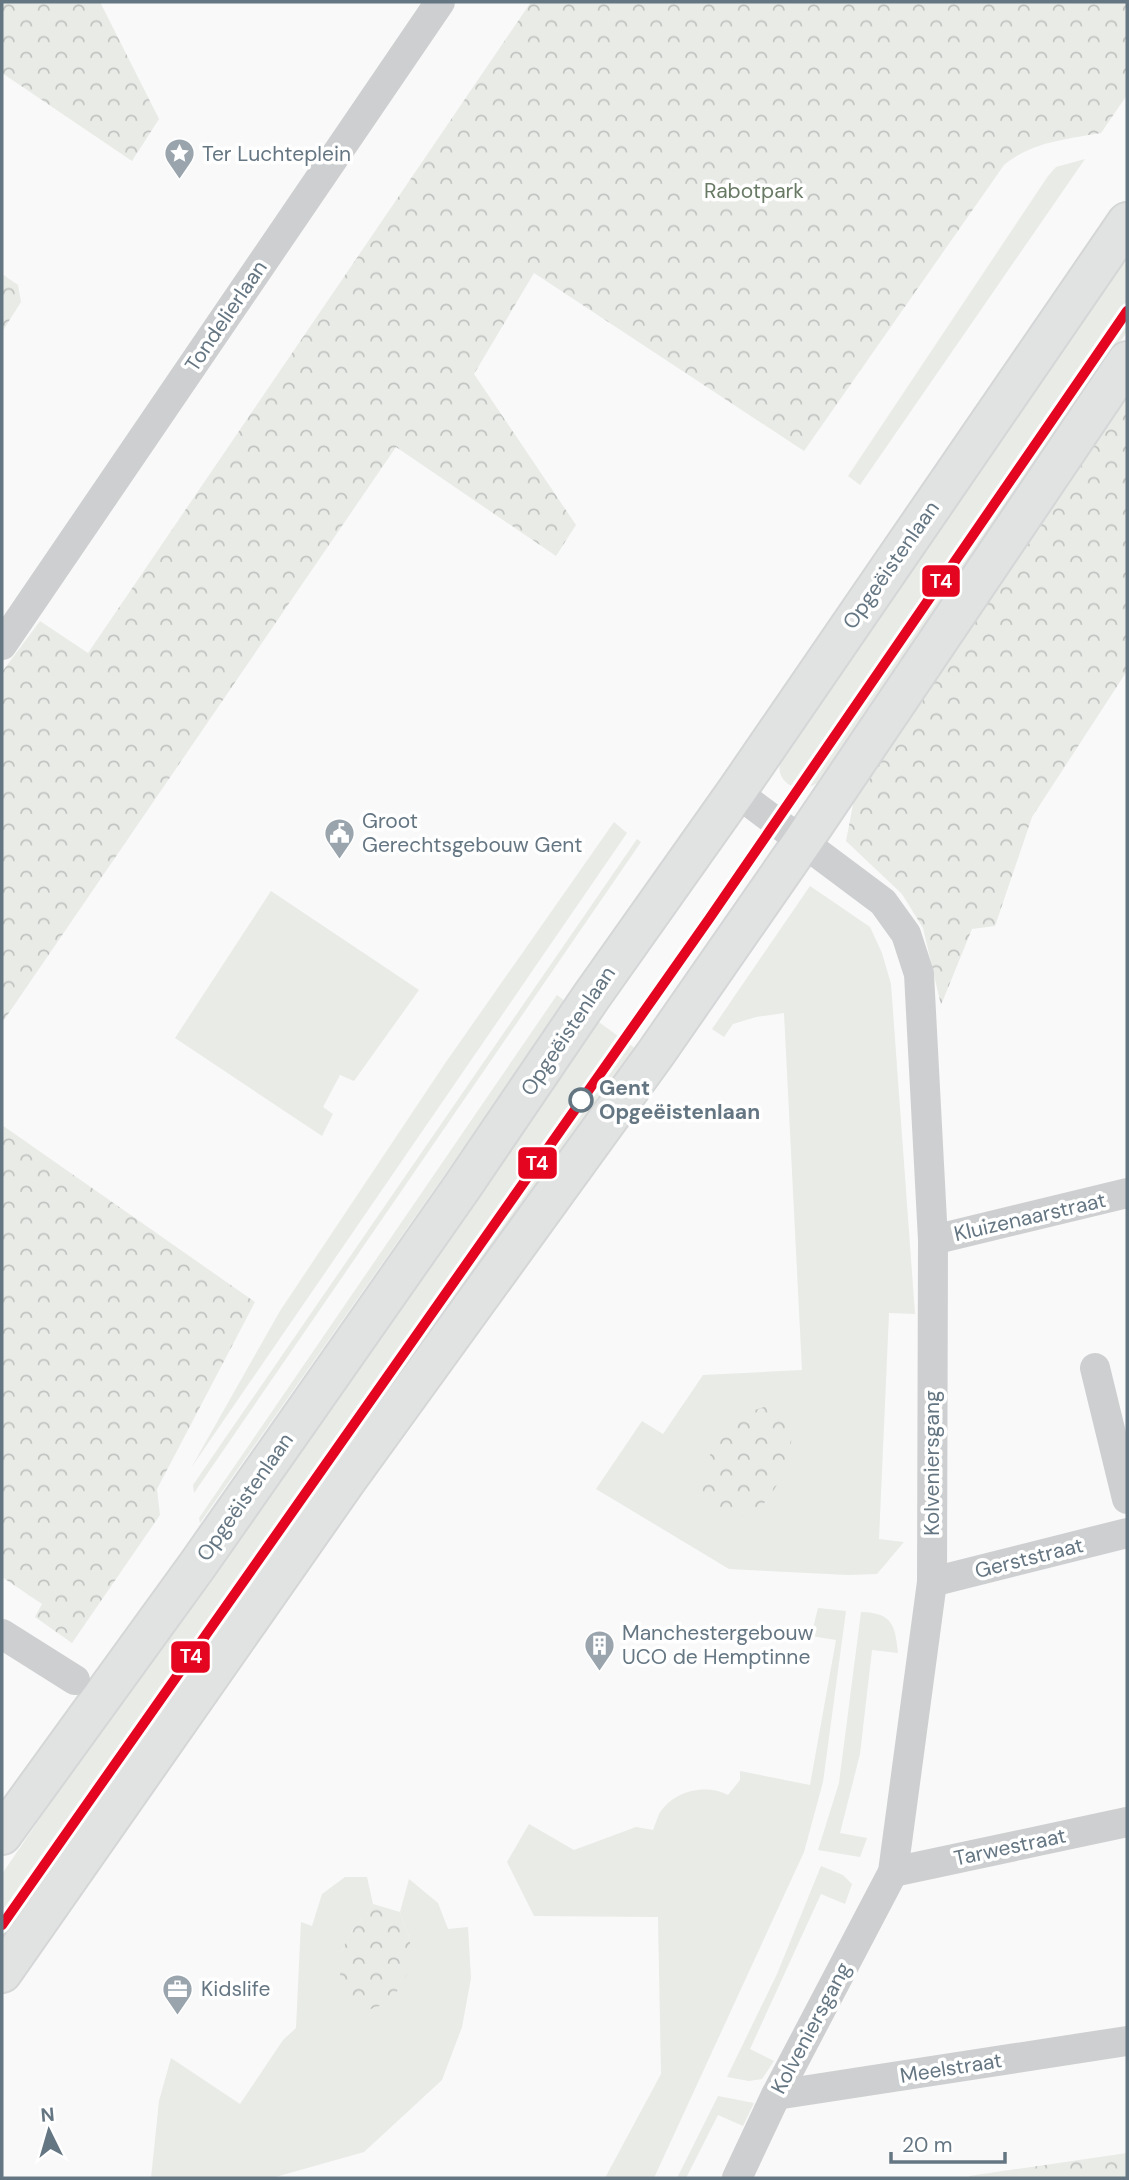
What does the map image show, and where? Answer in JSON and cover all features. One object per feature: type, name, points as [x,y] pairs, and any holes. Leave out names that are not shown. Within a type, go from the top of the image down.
[{"type":"main road","name":"Opgeëistenlaan","points":[[2,1835],[199,1563],[736,792],[1127,222]]},
{"type":"main road","points":[[2,1973],[338,1492],[656,1053],[803,841],[1127,361]]},
{"type":"street","name":"Tondelierlaan","points":[[5,630],[440,2]]},
{"type":"street","name":"Kolveniersgang","points":[[736,792],[883,902],[906,934],[919,974],[933,1240],[932,1582],[893,1872],[776,2095],[737,2178]]},
{"type":"street","name":"Kluizenaarstraat","points":[[933,1240],[1127,1193]]},
{"type":"street","points":[[1095,1368],[1127,1499]]},
{"type":"street","name":"Gerststraat","points":[[932,1582],[1127,1533]]},
{"type":"street","points":[[2,1634],[75,1681]]},
{"type":"street","name":"Tarwestraat","points":[[893,1872],[1127,1822]]},
{"type":"street","name":"Meelstraat","points":[[776,2095],[1127,2041]]},
{"type":"green space","points":[[2,2],[100,2],[159,119],[132,161],[2,73]]},
{"type":"green space","name":"Rabotpark","points":[[531,2],[1127,2],[1127,95],[1101,133],[1038,146],[1004,165],[804,451],[534,273],[474,374],[576,525],[556,556],[396,447],[2,1023],[2,672],[40,621],[88,653]]},
{"type":"green space","points":[[1085,159],[860,485],[848,476],[1048,176],[1056,167]]},
{"type":"green space","points":[[1127,258],[1127,332],[817,783],[802,788],[788,784],[780,772],[782,756]]},
{"type":"green space","points":[[2,274],[18,285],[21,302],[2,332]]},
{"type":"green space","points":[[1127,390],[1127,671],[1032,817],[995,926],[972,929],[941,1005],[923,928],[902,894],[846,841],[857,784]]},
{"type":"green space","points":[[614,822],[627,833],[191,1468],[280,1311],[446,1062]]},
{"type":"green space","points":[[637,839],[641,842],[194,1493],[193,1485]]},
{"type":"green space","points":[[810,886],[870,927],[882,953],[891,984],[915,1314],[889,1313],[879,1539],[904,1542],[877,1574],[729,1569],[596,1489],[642,1421],[663,1434],[703,1375],[802,1370],[784,1013],[733,1024],[724,1037],[712,1029]]},
{"type":"green space","points":[[271,891],[419,990],[354,1081],[340,1075],[323,1107],[333,1114],[322,1136],[175,1038]]},
{"type":"green space","points":[[557,995],[566,1002],[200,1523],[199,1518]]},
{"type":"green space","points":[[596,1020],[636,1049],[2,1944],[2,1874]]},
{"type":"green space","points":[[2,1125],[255,1302],[157,1489],[160,1515],[72,1643],[35,1617],[42,1604],[2,1577]]},
{"type":"green space","points":[[764,1407],[775,1407],[787,1414],[791,1444],[784,1470],[771,1494],[760,1507],[744,1516],[720,1521],[707,1512],[703,1502],[704,1476],[712,1450],[733,1420]]},
{"type":"green space","points":[[818,1608],[846,1611],[823,1782],[804,1852],[654,2178],[605,2178],[661,2074],[658,1917],[534,1916],[507,1862],[529,1824],[574,1850],[636,1827],[653,1830],[665,1806],[690,1791],[719,1791],[728,1795],[740,1780],[740,1771],[810,1785],[836,1640],[811,1636]]},
{"type":"green space","points":[[861,1612],[879,1615],[890,1622],[898,1653],[872,1650],[860,1754],[840,1833],[867,1838],[860,1857],[818,1850],[839,1783]]},
{"type":"green space","points":[[821,1866],[843,1875],[852,1884],[845,1904],[821,1894],[750,2049],[774,2061],[762,2079],[749,2081],[727,2077],[777,1974]]},
{"type":"green space","points":[[345,1877],[367,1877],[373,1904],[352,1931],[342,1951],[410,1939],[400,1912],[409,1879],[438,1903],[448,1929],[468,1927],[471,1978],[462,2027],[442,2080],[364,2152],[272,2178],[151,2178],[159,2101],[171,2058],[240,2104],[283,2040],[296,2028],[301,1922],[312,1926],[322,1894]]},
{"type":"green space","points":[[373,1904],[400,1912],[410,1939],[411,1966],[388,2003],[362,2012],[348,2005],[340,1975],[340,1962],[347,1940]]},
{"type":"green space","points":[[718,2096],[754,2103],[743,2126],[718,2115],[686,2178],[677,2178]]},
{"type":"green space","points":[[1127,2153],[1127,2178],[969,2178],[969,2176]]},
{"type":"transit line","name":"T4","points":[[2,1925],[709,919],[1127,311]]},
{"type":"place","name":"Ter Luchteplein","points":[[179,181]]},
{"type":"place","name":"Groot Gerechtsgebouw Gent","points":[[339,860]]},
{"type":"place","name":"Gent Opgeëistenlaan","points":[[581,1100]]},
{"type":"place","name":"Manchestergebouw UCO de Hemptinne","points":[[599,1672]]},
{"type":"place","name":"Kidslife","points":[[178,2016]]}]
